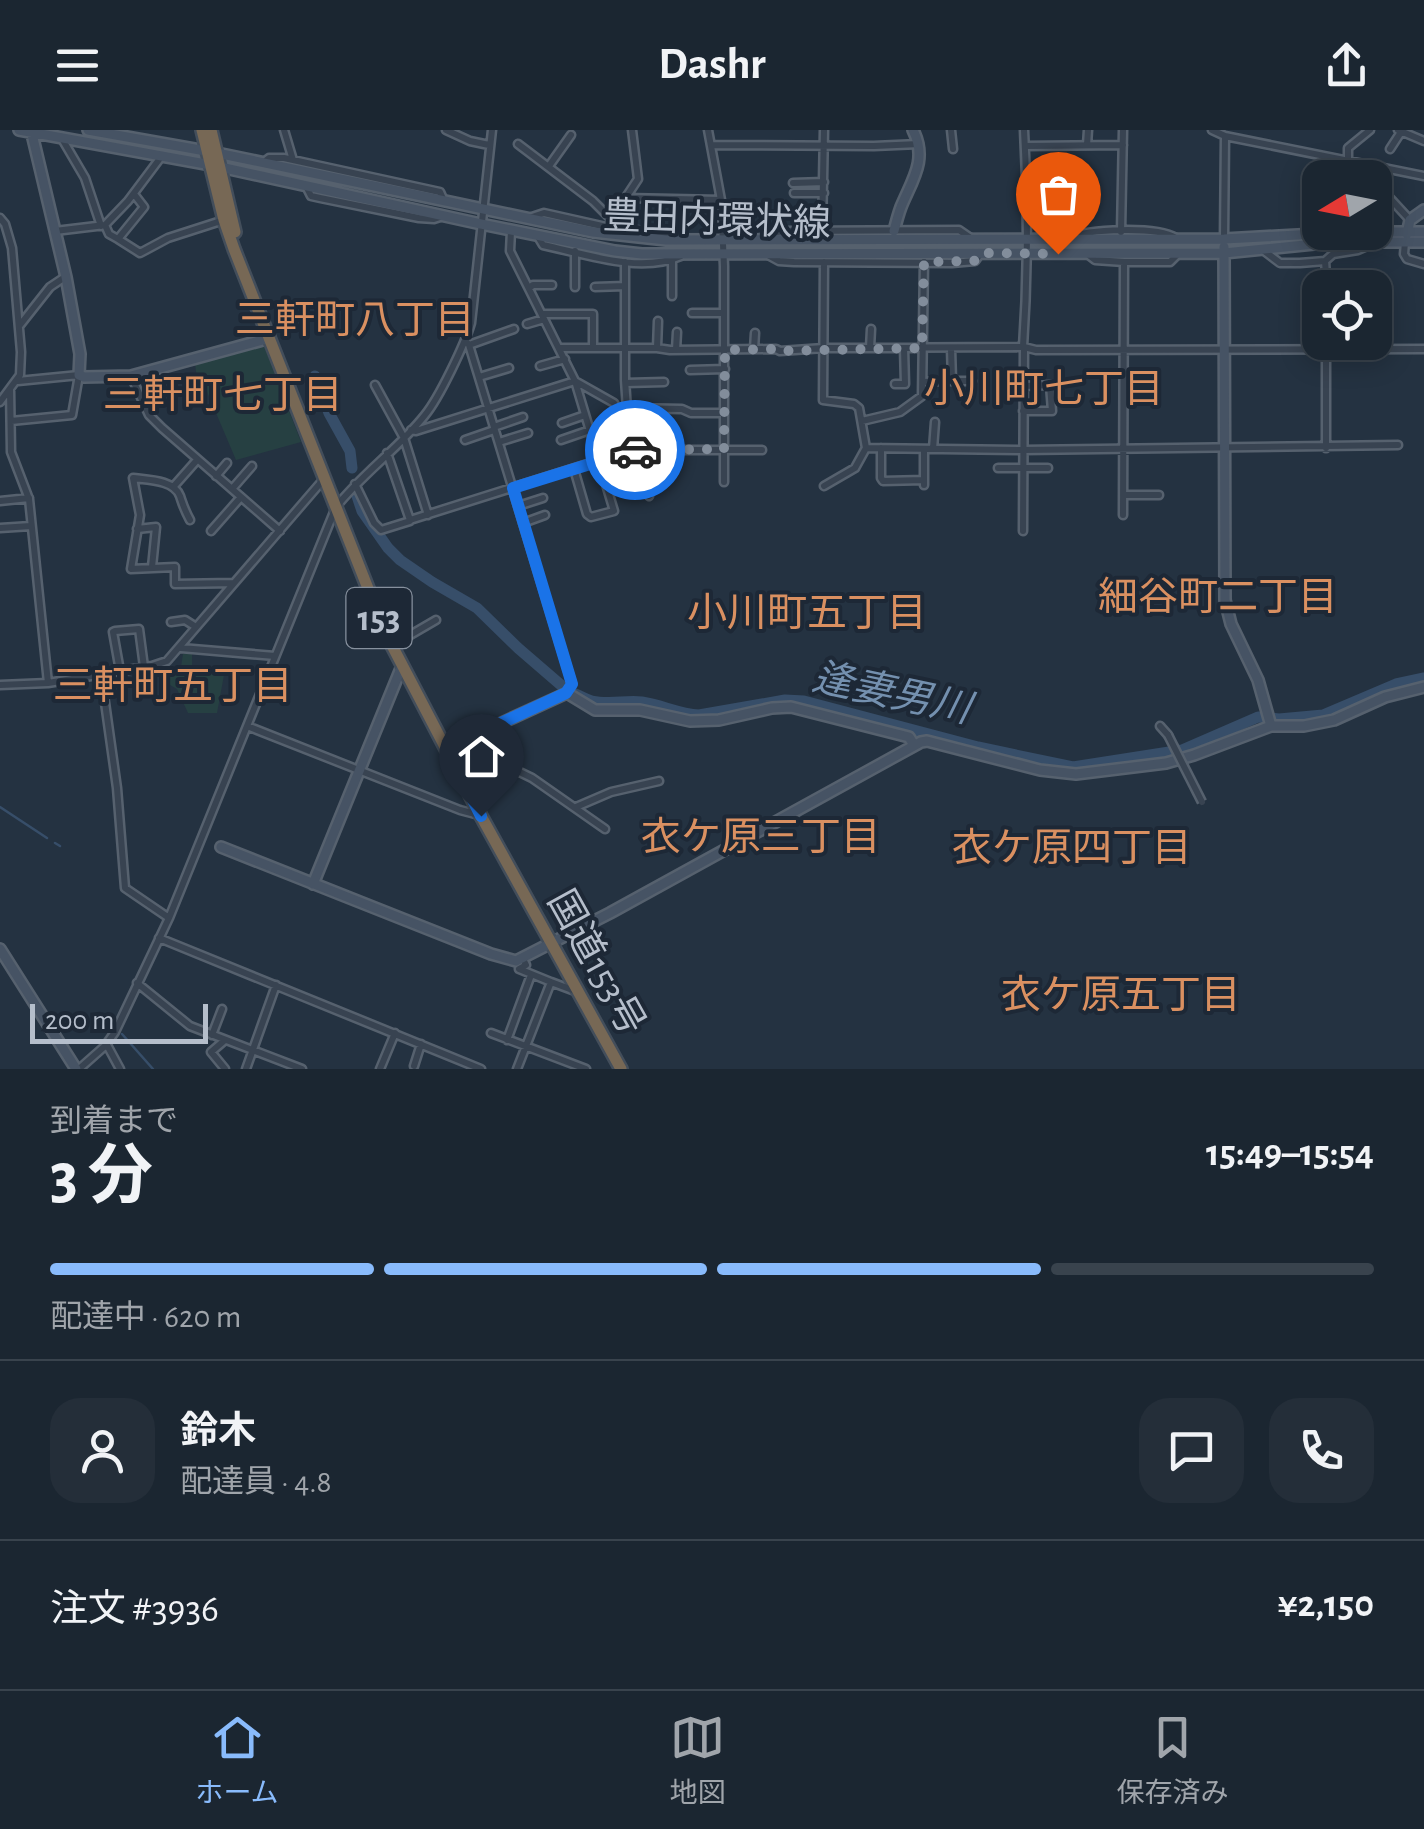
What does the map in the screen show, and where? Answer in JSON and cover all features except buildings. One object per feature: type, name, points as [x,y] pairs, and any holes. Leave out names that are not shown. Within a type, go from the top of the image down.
[{"type":"highway","name":"国道153号","points":[[202,130],[249,284]]},
{"type":"highway","name":"国道153号","points":[[211,130],[224,220],[392,646],[453,746],[481,816],[621,1069]]},
{"type":"street","name":"豊田内環状線","points":[[18,130],[161,157],[264,163],[592,232],[673,240],[1224,239],[1302,235]]},
{"type":"street","name":"豊田内環状線","points":[[88,130],[146,140],[306,186],[615,252],[1180,254],[1302,246]]},
{"type":"street","points":[[136,130],[146,140]]},
{"type":"street","points":[[284,130],[293,161]]},
{"type":"street","points":[[446,130],[470,142],[489,145]]},
{"type":"street","points":[[0,949],[77,1069],[115,1032],[169,918],[336,506],[430,408],[467,342],[492,130]]},
{"type":"street","points":[[611,223],[638,178],[632,130]]},
{"type":"street","points":[[708,130],[722,200],[724,482]]},
{"type":"street","points":[[822,232],[824,130]]},
{"type":"street","points":[[894,231],[920,166],[919,144],[913,130]]},
{"type":"street","points":[[950,130],[953,149]]},
{"type":"street","points":[[1022,531],[1024,130]]},
{"type":"street","points":[[1088,130],[1088,146]]},
{"type":"street","points":[[1121,232],[1123,130]]},
{"type":"street","points":[[1212,130],[1342,160]]},
{"type":"street","points":[[1351,160],[1348,148],[1370,130]]},
{"type":"street","points":[[11,420],[72,415],[79,375],[80,354],[66,276],[31,131]]},
{"type":"street","points":[[1390,149],[1399,131],[1424,140]]},
{"type":"street","points":[[549,166],[571,135]]},
{"type":"street","points":[[1225,136],[1225,600],[1231,624],[1255,671],[1269,720]]},
{"type":"street","points":[[60,137],[85,178],[109,234],[140,253],[168,238],[224,220]]},
{"type":"street","points":[[518,144],[549,166],[611,223]]},
{"type":"street","points":[[712,145],[919,144]]},
{"type":"street","points":[[1024,146],[1123,145]]},
{"type":"street","points":[[55,231],[103,225],[161,157]]},
{"type":"street","points":[[264,163],[269,158],[293,161],[440,192],[444,201]]},
{"type":"street","points":[[1392,170],[1424,176]]},
{"type":"street","points":[[792,182],[824,182]]},
{"type":"street","points":[[306,186],[306,192],[316,197],[418,218],[444,216]]},
{"type":"street","points":[[794,193],[824,193]]},
{"type":"street","points":[[118,239],[144,206],[133,194]]},
{"type":"street","points":[[624,198],[722,200]]},
{"type":"street","points":[[1392,201],[1410,220]]},
{"type":"street","points":[[1424,210],[1410,220],[1406,237],[1406,258],[1424,264]]},
{"type":"street","points":[[528,218],[544,213],[611,223],[658,232],[673,240]]},
{"type":"street","points":[[0,218],[12,248],[21,352],[18,381],[0,402]]},
{"type":"street","points":[[511,229],[510,251],[575,382],[614,510],[591,517],[588,514],[574,469]]},
{"type":"street","points":[[765,239],[777,232],[959,230],[972,239]]},
{"type":"street","points":[[855,240],[868,231]]},
{"type":"street","points":[[1066,238],[1086,231],[1166,232],[1177,239]]},
{"type":"street","name":"豊田内環状線","points":[[1392,237],[1424,232]]},
{"type":"street","points":[[536,235],[543,245],[626,262],[661,263],[687,254]]},
{"type":"street","name":"豊田内環状線","points":[[1406,237],[1424,242]]},
{"type":"street","points":[[0,248],[12,248]]},
{"type":"street","points":[[1263,250],[1280,263],[1325,261],[1333,254],[1358,250]]},
{"type":"street","points":[[574,287],[575,252]]},
{"type":"street","points":[[766,254],[779,261],[924,262],[974,261],[981,253]]},
{"type":"street","points":[[862,262],[875,254]]},
{"type":"street","points":[[887,254],[901,262]]},
{"type":"street","points":[[1086,254],[1095,260],[1170,262],[1180,254]]},
{"type":"street","points":[[672,260],[672,296]]},
{"type":"street","points":[[1325,261],[1325,270]]},
{"type":"street","points":[[625,427],[626,262]]},
{"type":"street","points":[[824,262],[824,400],[859,408],[866,448],[856,468],[824,486]]},
{"type":"street","points":[[862,421],[908,409],[922,396],[924,262]]},
{"type":"street","points":[[1123,515],[1124,262]]},
{"type":"street","points":[[19,326],[50,287],[66,276]]},
{"type":"street","points":[[529,288],[552,285]]},
{"type":"street","points":[[595,287],[626,286]]},
{"type":"street","points":[[527,324],[543,317],[593,314],[593,348]]},
{"type":"street","points":[[692,314],[724,314]]},
{"type":"street","points":[[657,348],[658,321]]},
{"type":"street","points":[[467,342],[514,329]]},
{"type":"street","points":[[870,348],[871,329]]},
{"type":"street","points":[[676,350],[677,332]]},
{"type":"street","points":[[754,349],[755,333]]},
{"type":"street","points":[[18,381],[79,375],[131,376],[270,338]]},
{"type":"street","points":[[467,342],[569,689],[595,710],[648,710],[690,721],[719,720],[772,708],[797,708],[908,737],[914,745]]},
{"type":"street","points":[[560,348],[1024,348],[1123,352],[1302,347]]},
{"type":"street","points":[[894,384],[906,384],[904,348]]},
{"type":"street","points":[[952,348],[952,381]]},
{"type":"street","points":[[1392,348],[1424,349]]},
{"type":"street","points":[[540,366],[565,359]]},
{"type":"street","points":[[1326,360],[1326,448]]},
{"type":"street","points":[[478,377],[510,368]]},
{"type":"street","points":[[690,370],[724,369]]},
{"type":"street","points":[[131,376],[149,415],[280,531]]},
{"type":"street","points":[[411,430],[416,432],[575,382],[614,402],[649,496]]},
{"type":"street","points":[[626,383],[664,382]]},
{"type":"street","points":[[923,382],[972,382]]},
{"type":"street","points":[[375,385],[404,438],[428,516]]},
{"type":"street","points":[[1024,386],[1050,386],[1052,410],[1024,412]]},
{"type":"street","points":[[10,389],[12,452],[29,498],[48,683]]},
{"type":"street","points":[[626,408],[724,413]]},
{"type":"street","points":[[562,423],[585,416]]},
{"type":"street","points":[[465,440],[523,418]]},
{"type":"street","points":[[881,448],[883,481],[924,483],[935,422]]},
{"type":"street","points":[[561,440],[590,430]]},
{"type":"street","points":[[499,442],[528,433]]},
{"type":"street","points":[[866,448],[1398,445]]},
{"type":"street","points":[[355,484],[381,530],[632,450],[762,450]]},
{"type":"street","points":[[388,453],[410,520]]},
{"type":"street","points":[[174,486],[197,460]]},
{"type":"street","points":[[216,476],[227,462]]},
{"type":"street","points":[[232,490],[252,466]]},
{"type":"street","points":[[998,468],[1048,468]]},
{"type":"street","points":[[190,520],[174,486],[133,478],[140,515],[131,569],[174,567],[174,584],[234,583]]},
{"type":"street","points":[[0,685],[48,683],[167,661],[325,478]]},
{"type":"street","points":[[1123,495],[1160,496]]},
{"type":"street","points":[[212,531],[241,497]]},
{"type":"street","points":[[0,501],[29,498]]},
{"type":"street","points":[[518,506],[543,498]]},
{"type":"street","points":[[523,523],[545,515]]},
{"type":"street","points":[[0,528],[31,526]]},
{"type":"street","points":[[137,529],[156,527],[152,567]]},
{"type":"street","points":[[171,622],[185,620],[196,627]]},
{"type":"street","points":[[392,646],[436,620]]},
{"type":"street","points":[[120,671],[114,631],[138,629],[144,667]]},
{"type":"street","points":[[179,648],[276,656]]},
{"type":"street","points":[[314,884],[402,666]]},
{"type":"street","points":[[101,674],[117,788],[125,888],[169,918]]},
{"type":"street","points":[[222,847],[512,961],[553,943],[926,740],[1040,770],[1076,774],[1179,760],[1269,720],[1304,726],[1320,724],[1424,687]]},
{"type":"street","points":[[453,746],[569,689]]},
{"type":"street","points":[[248,726],[481,816]]},
{"type":"street","points":[[1160,726],[1202,802]]},
{"type":"street","points":[[453,746],[532,778],[605,829]]},
{"type":"street","points":[[575,808],[610,792],[659,781]]},
{"type":"street","points":[[158,938],[422,1044],[464,1066],[481,1069]]},
{"type":"street","points":[[523,958],[526,964],[518,969],[581,994]]},
{"type":"street","points":[[507,1040],[531,975]]},
{"type":"street","points":[[517,1069],[551,982]]},
{"type":"street","points":[[137,984],[190,1026],[284,1066],[302,1069]]},
{"type":"street","points":[[246,1069],[276,986]]},
{"type":"street","points":[[212,1035],[222,1009]]},
{"type":"street","points":[[380,1069],[395,1034]]},
{"type":"street","points":[[492,1034],[586,1069]]},
{"type":"street","points":[[225,1040],[211,1052],[225,1069]]},
{"type":"street","points":[[106,1044],[120,1069]]},
{"type":"street","points":[[414,1066],[422,1044]]},
{"type":"green space","points":[[263,343],[301,442],[236,460],[205,387],[197,380],[195,363]]},
{"type":"green space","points":[[183,654],[192,654],[192,669],[224,675],[217,713],[188,713],[177,689],[165,682],[165,670],[181,667]]},
{"type":"waterway","name":"逢妻男川","points":[[315,376],[350,451],[352,468]]},
{"type":"waterway","name":"逢妻男川","points":[[356,493],[362,511],[400,560],[477,608],[569,692],[598,702],[642,702],[699,715],[785,700],[804,701],[978,747],[1073,767],[1182,750],[1258,717],[1323,715],[1396,684],[1424,678]]},
{"type":"waterway","points":[[0,807],[47,838]]},
{"type":"waterway","points":[[55,843],[60,846]]},
{"type":"waterway","points":[[122,1034],[153,1069]]},
{"type":"way so far","points":[[635,450],[724,449],[725,350],[922,348],[924,262],[974,261],[981,253],[1058,254]]},
{"type":"district","name":"三軒町八丁目","points":[[355,319]]},
{"type":"district","name":"小川町七丁目","points":[[1044,388]]},
{"type":"district","name":"三軒町七丁目","points":[[223,394]]},
{"type":"district","name":"細谷町二丁目","points":[[1218,596]]},
{"type":"district","name":"小川町五丁目","points":[[807,612]]},
{"type":"district","name":"三軒町五丁目","points":[[173,685]]},
{"type":"district","name":"衣ケ原三丁目","points":[[761,836]]},
{"type":"district","name":"衣ケ原四丁目","points":[[1072,847]]},
{"type":"district","name":"衣ケ原五丁目","points":[[1121,994]]},
{"type":"route","points":[[481,816],[447,748],[566,693],[572,684],[513,488],[635,450]]}]
